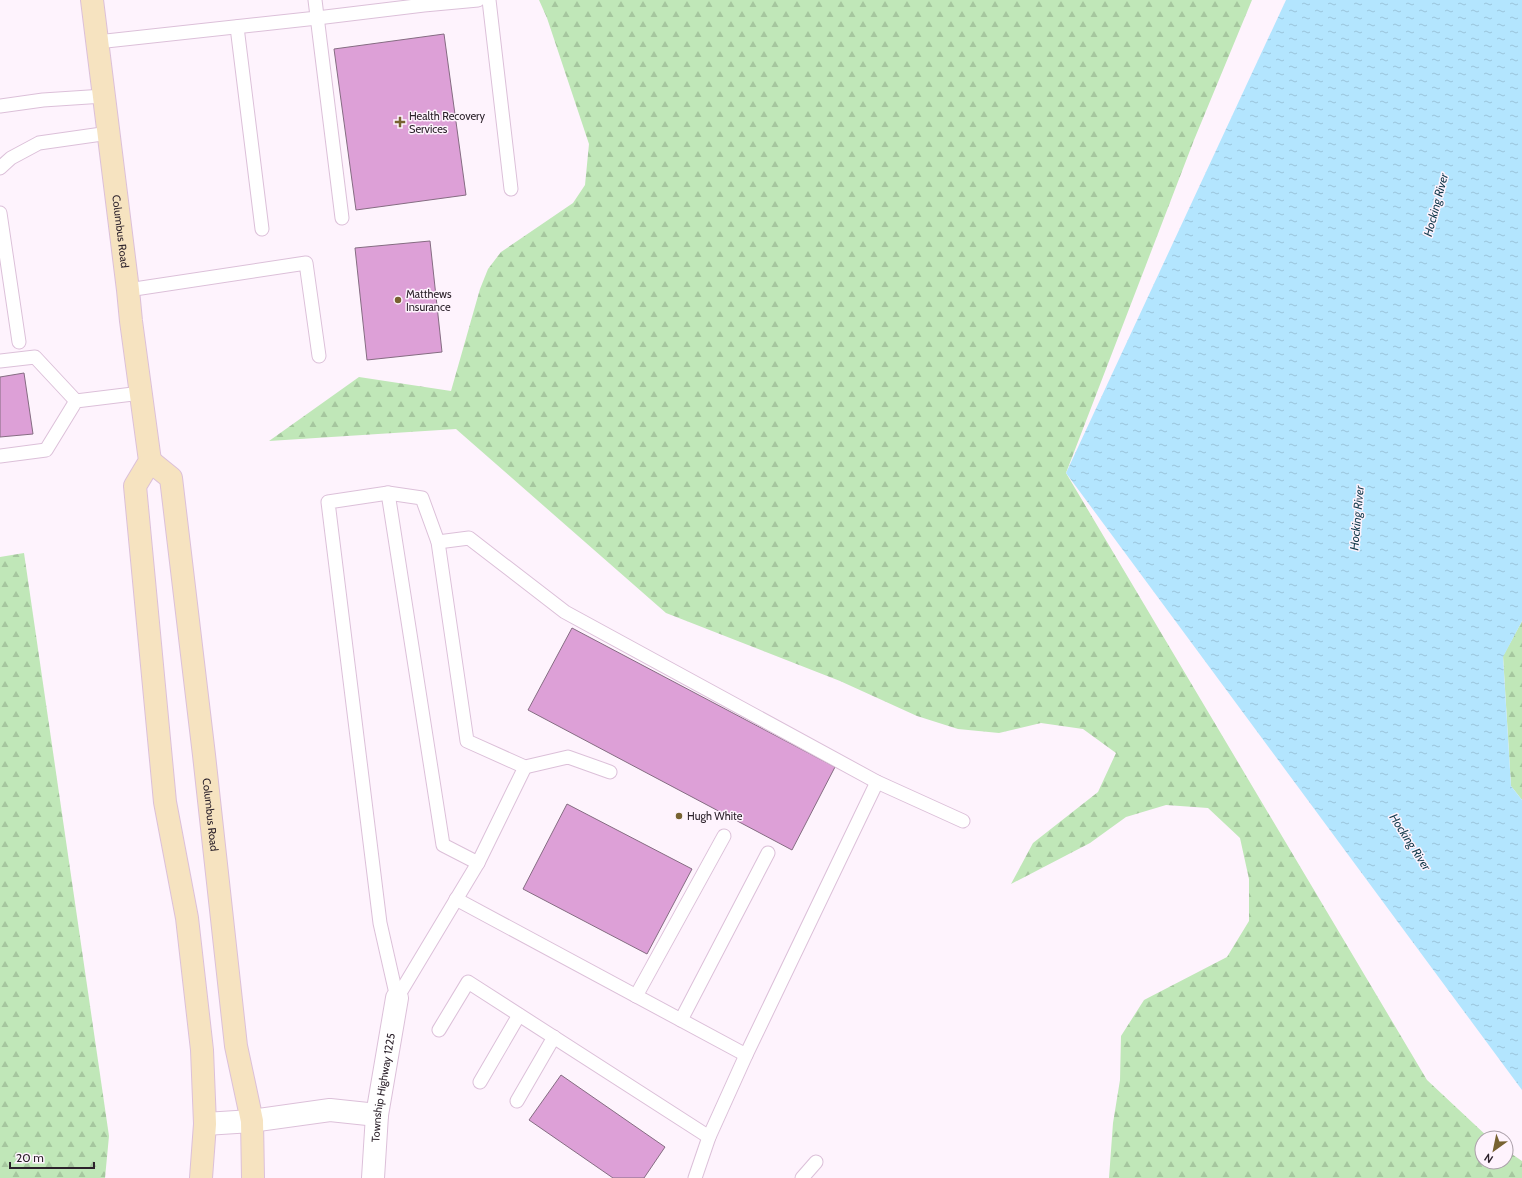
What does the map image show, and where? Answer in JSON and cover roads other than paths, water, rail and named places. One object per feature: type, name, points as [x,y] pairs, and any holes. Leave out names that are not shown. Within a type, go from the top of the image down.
[{"type":"main road","name":"Columbus Road","points":[[92,0],[131,321],[142,393],[150,462],[171,478],[205,762],[236,1046],[252,1121],[253,1178]]},
{"type":"main road","points":[[150,462],[135,486],[165,802],[187,918],[202,1050],[205,1124],[201,1178]]},
{"type":"street","name":"Township Highway 1225","points":[[374,1178],[377,1114],[397,998]]},
{"type":"street","points":[[205,1124],[252,1121],[330,1110],[377,1114]]},
{"type":"lane","points":[[315,0],[342,218]]},
{"type":"lane","points":[[97,42],[317,18],[424,4],[478,0]]},
{"type":"lane","points":[[489,0],[510,188]]},
{"type":"lane","points":[[237,27],[262,229]]},
{"type":"lane","points":[[0,106],[43,100],[104,96]]},
{"type":"lane","points":[[0,168],[11,158],[39,144],[109,133]]},
{"type":"lane","points":[[0,213],[19,342]]},
{"type":"lane","points":[[128,290],[306,263],[318,356]]},
{"type":"lane","points":[[0,361],[35,357],[76,401]]},
{"type":"lane","points":[[76,401],[142,393]]},
{"type":"lane","points":[[0,456],[46,450],[76,401]]},
{"type":"lane","points":[[388,493],[443,845],[478,863]]},
{"type":"lane","points":[[397,998],[380,923],[328,502],[388,493],[422,498],[438,542],[467,741],[525,767],[568,757],[610,772]]},
{"type":"lane","points":[[438,542],[469,538],[565,612],[877,782],[962,821]]},
{"type":"lane","points":[[397,998],[478,863],[525,767]]},
{"type":"lane","points":[[695,1178],[709,1137],[746,1055],[877,782]]},
{"type":"lane","points":[[636,996],[724,836]]},
{"type":"lane","points":[[681,1020],[768,853]]},
{"type":"lane","points":[[456,899],[746,1055]]},
{"type":"lane","points":[[439,1030],[468,982],[709,1137]]},
{"type":"lane","points":[[480,1082],[520,1015]]},
{"type":"lane","points":[[517,1102],[554,1037]]},
{"type":"lane","points":[[802,1178],[816,1162]]},
{"type":"water","name":"Hocking River","points":[[1286,0],[1522,0],[1522,621],[1503,657],[1511,786],[1522,800],[1522,1090],[1066,473]]},
{"type":"place","name":"Health Recovery Services","points":[[400,122]]},
{"type":"place","name":"Matthews Insurance","points":[[398,300]]},
{"type":"place","name":"Hugh White","points":[[679,816]]}]
